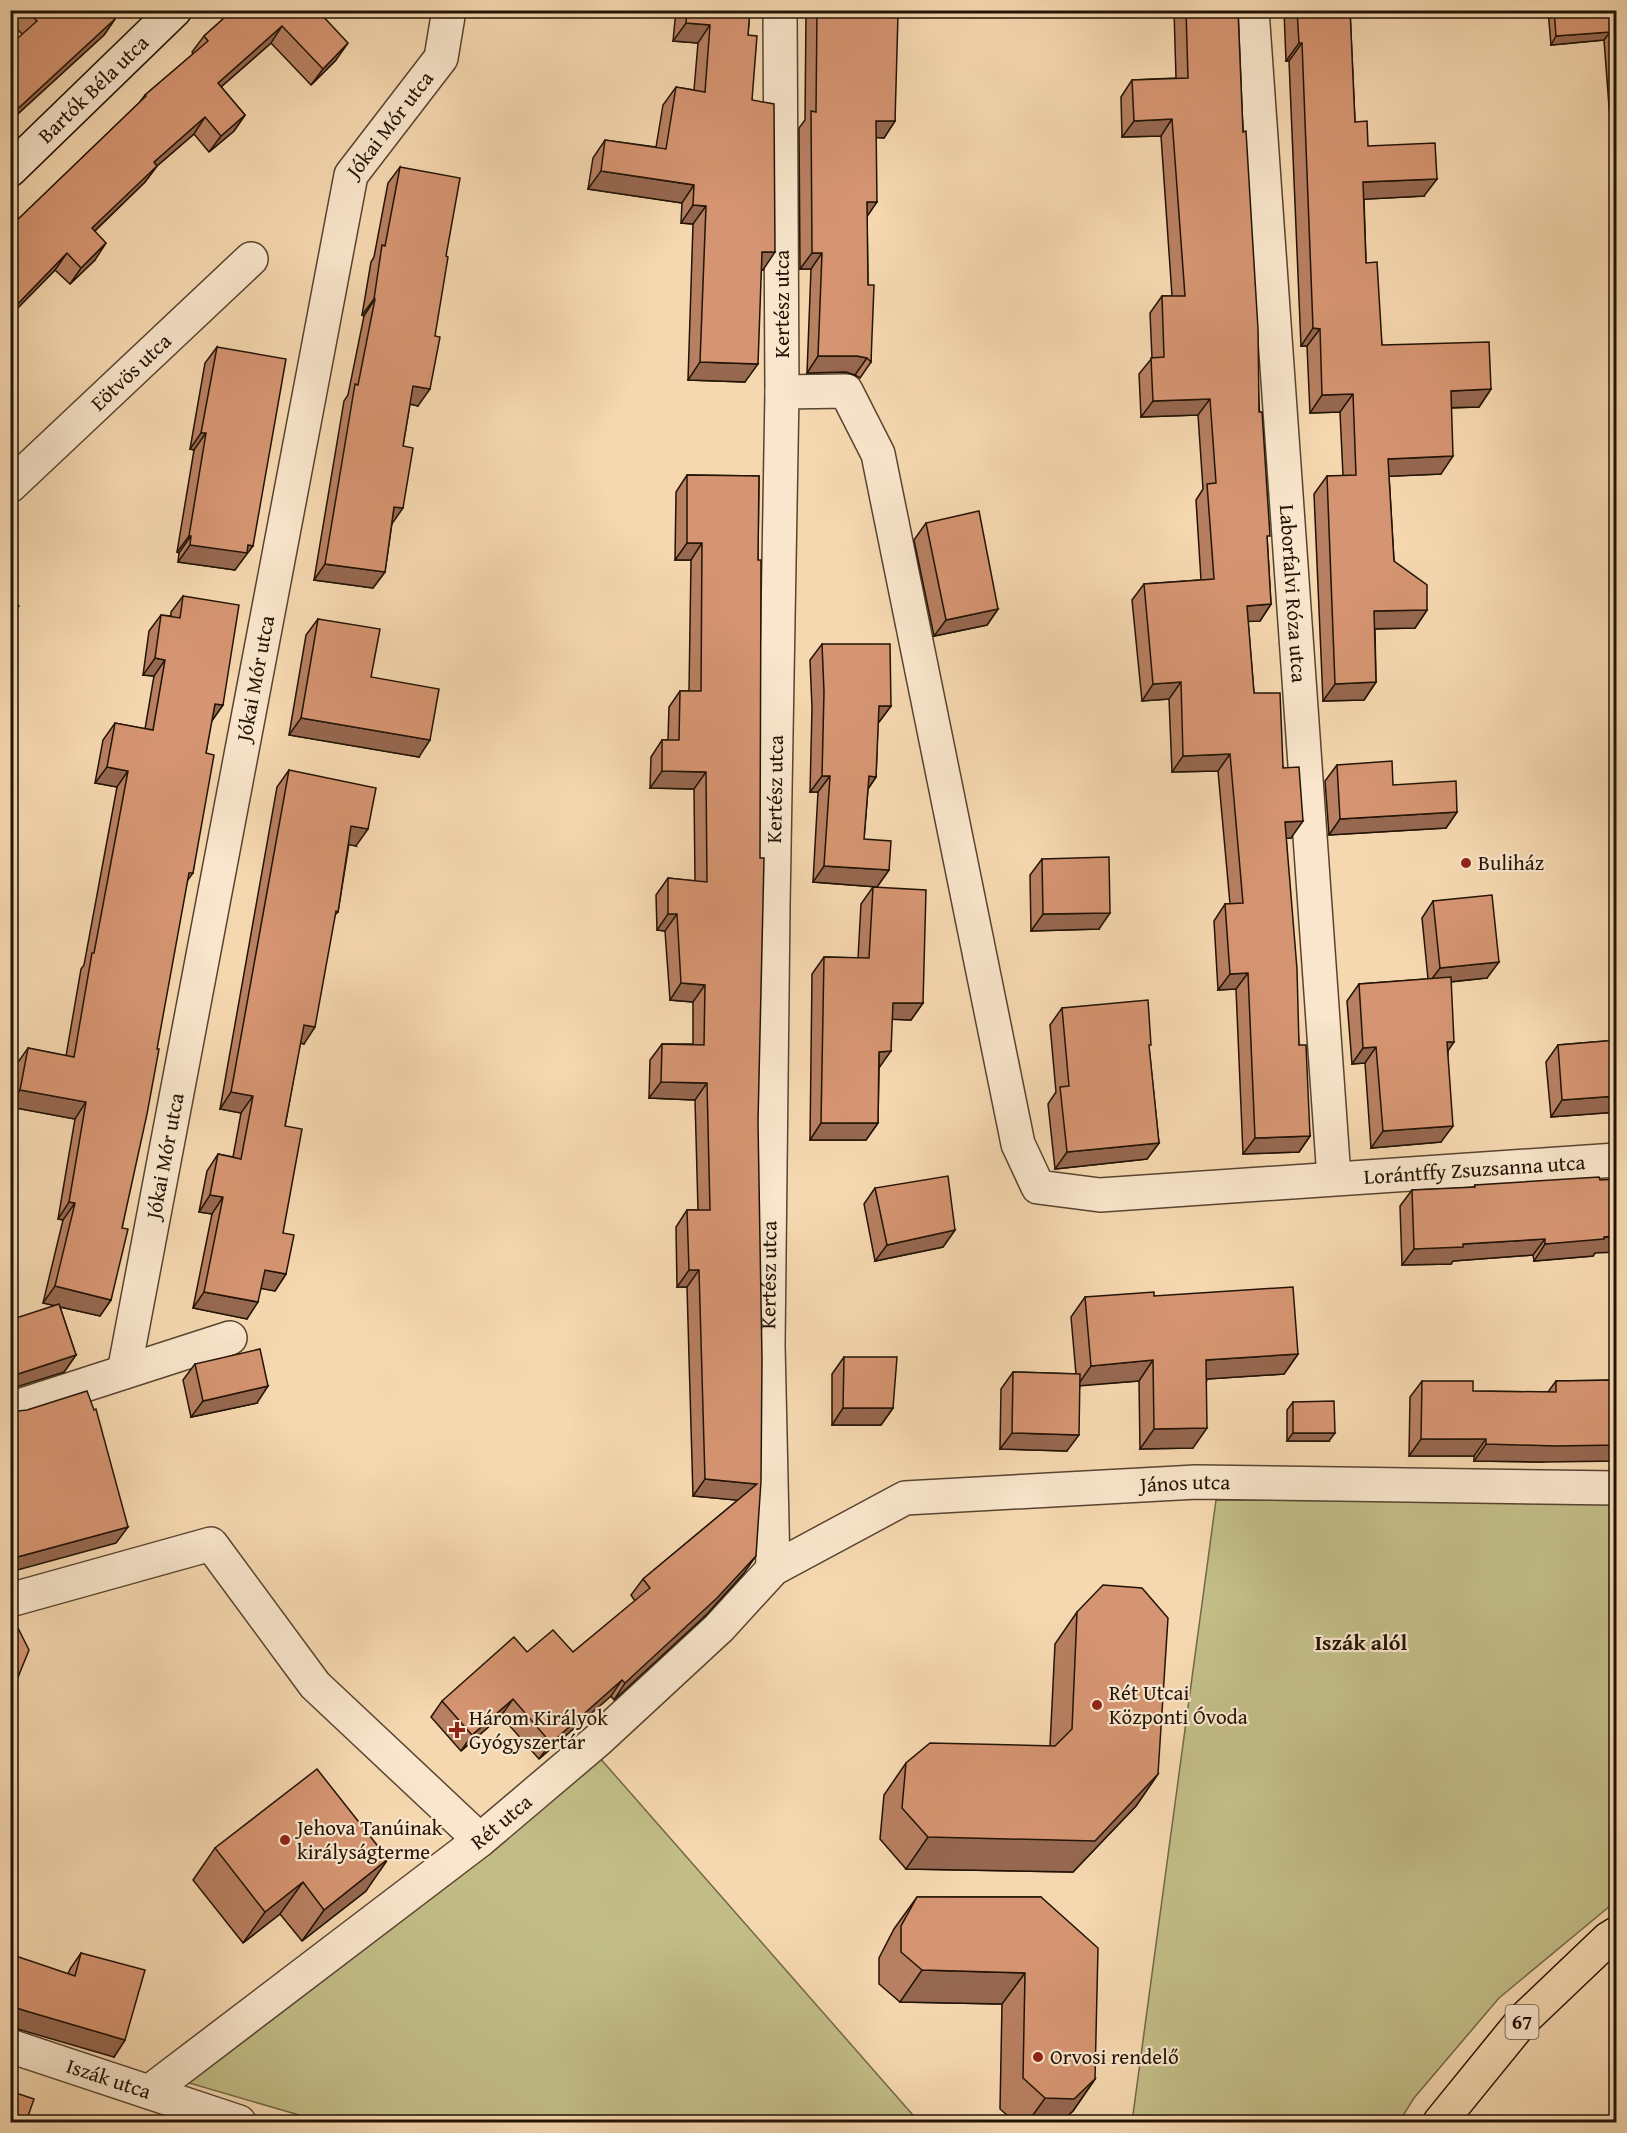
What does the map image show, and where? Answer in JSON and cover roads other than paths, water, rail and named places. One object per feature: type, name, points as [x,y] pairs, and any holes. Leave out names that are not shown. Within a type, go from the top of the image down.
[{"type":"main road","name":"67","points":[[1440,2122],[1523,2020],[1608,1939],[1617,1934]]},
{"type":"street","name":"Bartók Béla utca","points":[[10,170],[176,10]]},
{"type":"street","name":"Jókai Mór utca","points":[[124,1372],[351,176],[441,58],[449,10]]},
{"type":"street","name":"Kertész utca","points":[[773,1569],[768,1345],[782,392],[780,10]]},
{"type":"street","name":"Laborfalvi Róza utca","points":[[1252,10],[1334,1178]]},
{"type":"street","name":"Eötvös utca","points":[[10,486],[251,259]]},
{"type":"street","name":"Lorántffy Zsuzsanna utca","points":[[782,392],[846,391],[878,454],[1018,1144],[1038,1187],[1100,1195],[1617,1160]]},
{"type":"street","points":[[10,1409],[230,1338]]},
{"type":"street","name":"János utca","points":[[773,1569],[905,1498],[1196,1482],[1617,1488]]},
{"type":"street","points":[[10,1600],[212,1544],[315,1685],[480,1840]]},
{"type":"street","name":"Rét utca","points":[[149,2092],[480,1840],[598,1740],[719,1628],[773,1569]]},
{"type":"street","name":"Iszák utca","points":[[10,2046],[239,2122]]},
{"type":"place","name":"Buliház","points":[[1466,863]]},
{"type":"place","name":"Rét Utcai Központi Óvoda","points":[[1097,1705]]},
{"type":"place","name":"Három Királyok Gyógyszertár","points":[[457,1730]]},
{"type":"place","name":"Jehova Tanúinak királyságterme","points":[[285,1840]]},
{"type":"place","name":"Orvosi rendelő","points":[[1038,2057]]},
{"type":"district","name":"Iszák alól","points":[[1361,1642]]}]
